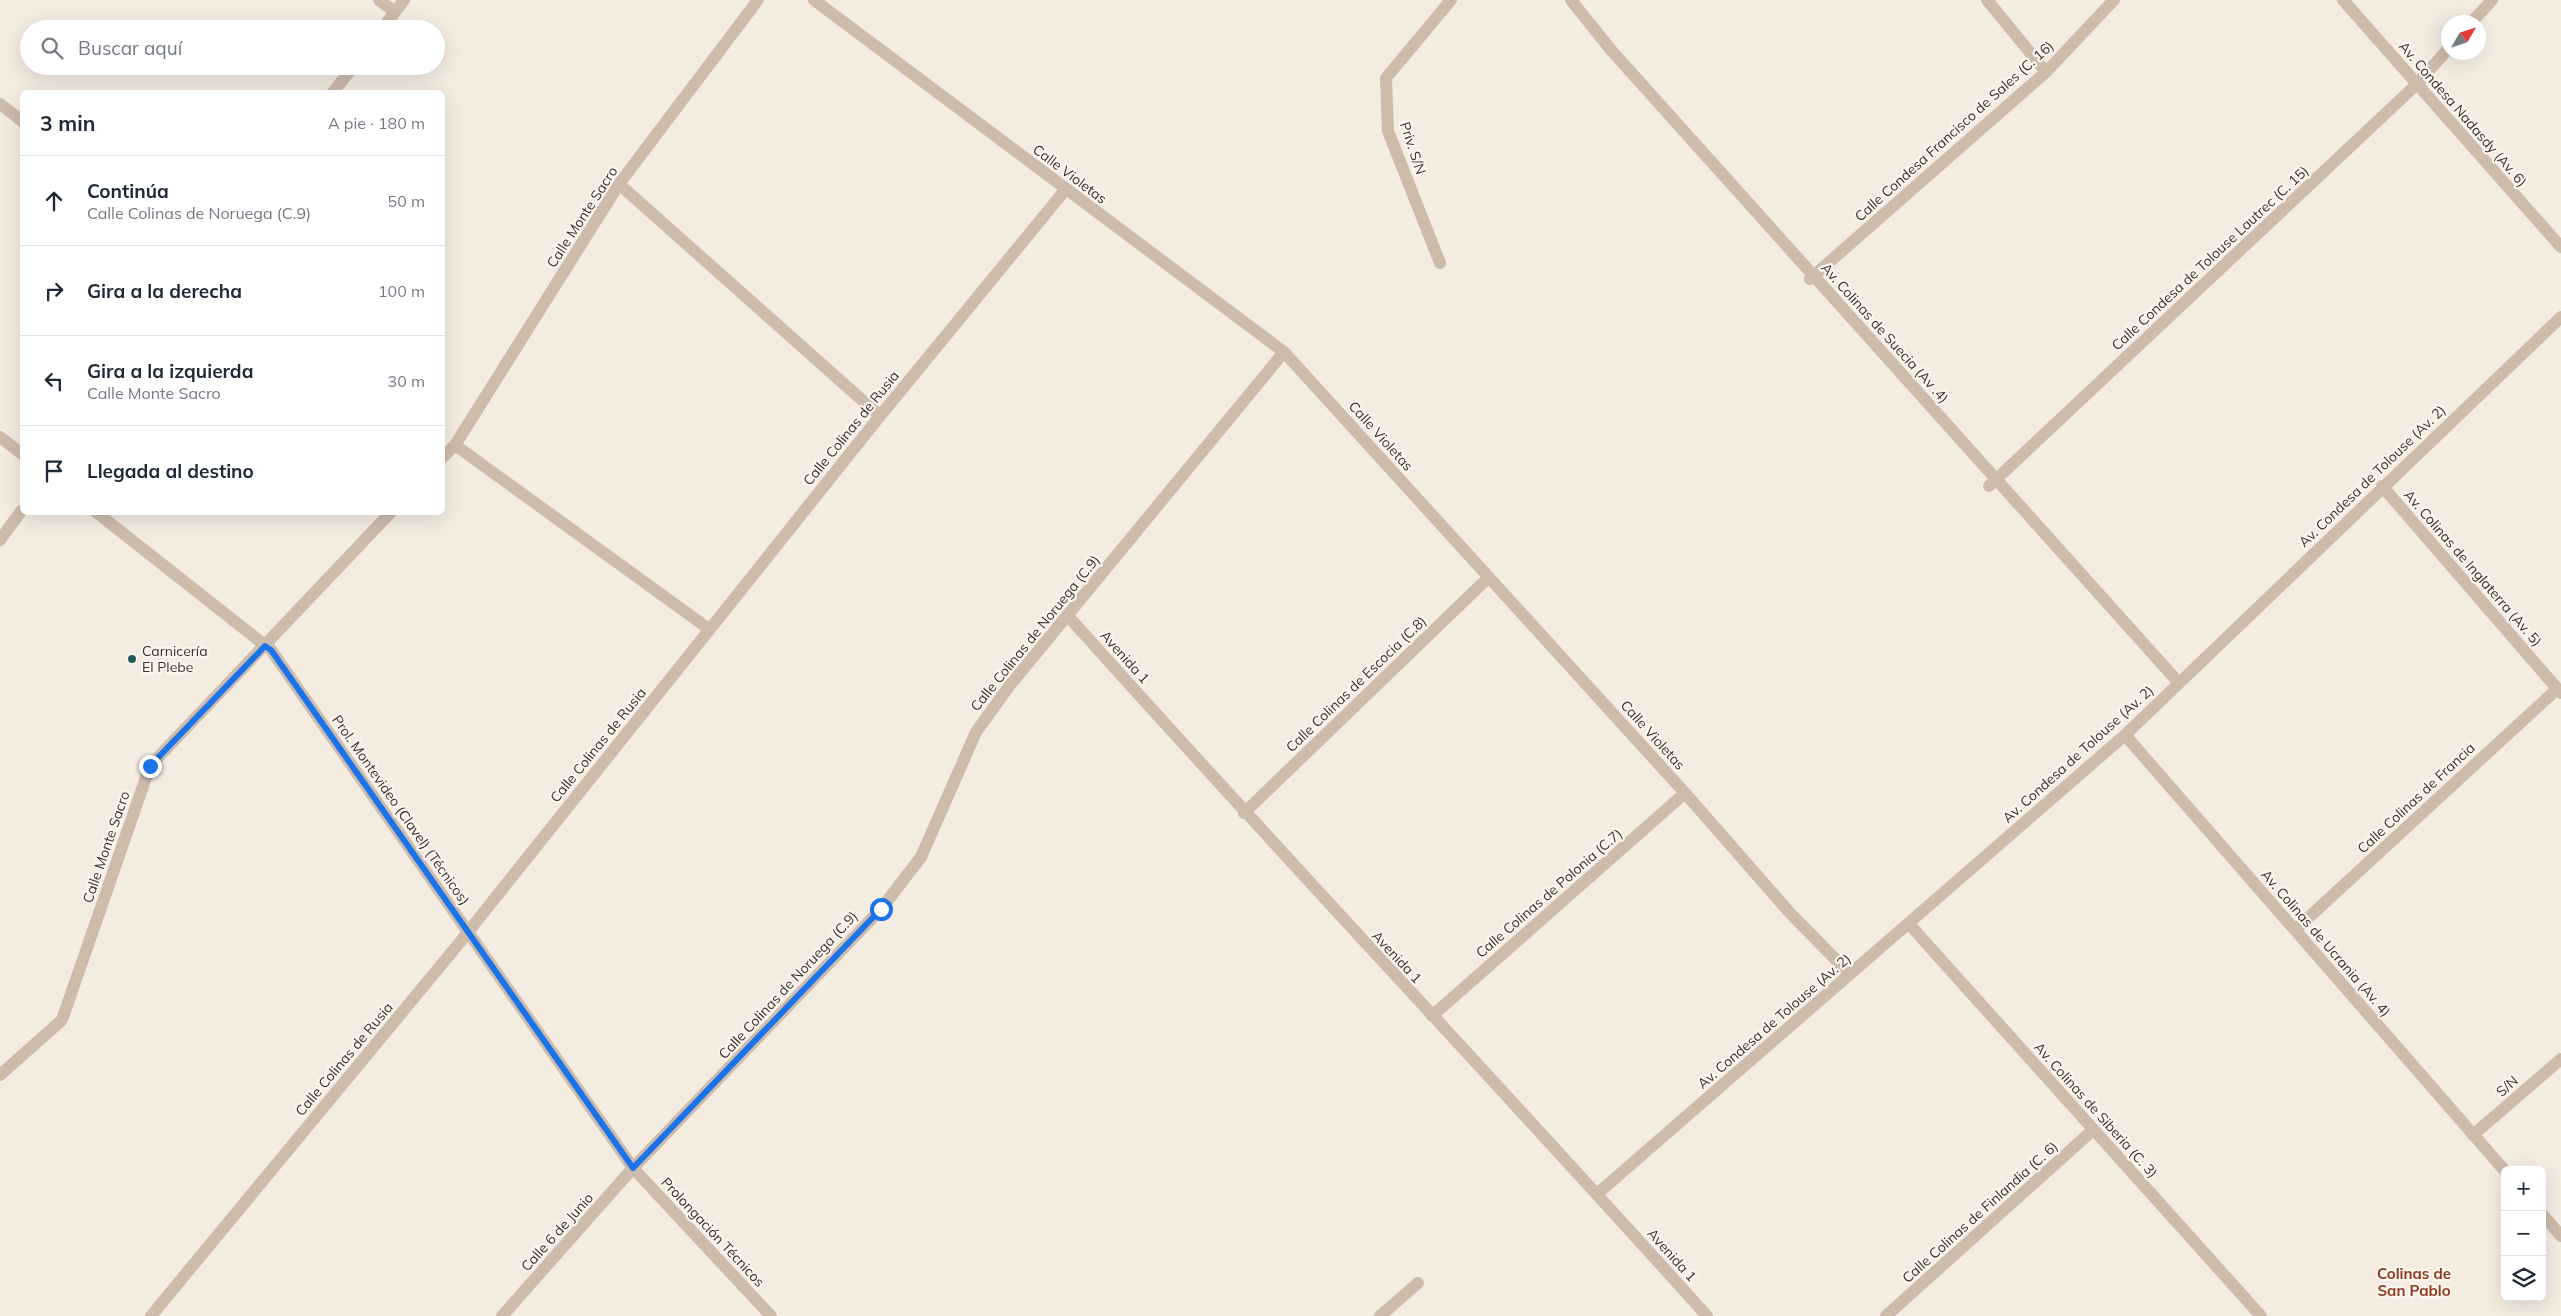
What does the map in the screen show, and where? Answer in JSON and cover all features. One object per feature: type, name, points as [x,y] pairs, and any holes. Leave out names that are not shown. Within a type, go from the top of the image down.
[{"type":"street","points":[[379,0],[395,12]]},
{"type":"street","points":[[389,20],[404,0]]},
{"type":"street","name":"Calle Monte Sacro","points":[[445,455],[455,445],[619,184],[758,0]]},
{"type":"street","name":"Calle Violetas","points":[[814,0],[1284,352],[1685,793],[1790,913],[1850,974]]},
{"type":"street","name":"Priv. S/N","points":[[1440,263],[1388,132],[1386,78],[1451,0]]},
{"type":"street","name":"Av. Colinas de Suecia (Av .4)","points":[[1571,0],[1611,50],[1992,482],[2179,683]]},
{"type":"street","points":[[1987,0],[2046,72]]},
{"type":"street","name":"Calle Condesa Francisco de Sales (C. 16)","points":[[1812,278],[2046,72],[2114,0]]},
{"type":"street","name":"Av. Condesa Nadasdy (Av. 6)","points":[[2344,0],[2561,247]]},
{"type":"street","points":[[2478,15],[2492,0]]},
{"type":"street","name":"Calle Condesa de Tolouse Lautrec (C. 15)","points":[[1992,482],[2417,84],[2441,57]]},
{"type":"street","points":[[336,90],[347,75]]},
{"type":"street","points":[[0,104],[20,119]]},
{"type":"street","points":[[619,184],[880,416]]},
{"type":"street","name":"Calle Colinas de Rusia","points":[[150,1316],[468,932],[880,416],[1066,189]]},
{"type":"street","name":"Av. Condesa de Tolouse (Av. 2)","points":[[1597,1194],[2125,735],[2561,316]]},
{"type":"street","name":"Calle Colinas de Noruega (C.9)","points":[[633,1168],[881,909],[921,857],[976,732],[1010,685],[1284,352]]},
{"type":"street","points":[[0,437],[20,452]]},
{"type":"street","points":[[455,445],[710,630]]},
{"type":"street","name":"Av. Colinas de Inglaterra (Av. 5)","points":[[2382,486],[2559,691]]},
{"type":"street","points":[[0,540],[20,513]]},
{"type":"street","name":"Prol. Montevideo (Clavel) (Técnicos)","points":[[100,515],[271,650],[633,1168]]},
{"type":"street","name":"Calle Monte Sacro","points":[[0,1075],[62,1020],[150,766],[388,515]]},
{"type":"street","name":"Calle Colinas de Escocia (C.8)","points":[[1244,813],[1489,577]]},
{"type":"street","name":"Avenida 1","points":[[1068,616],[1244,813],[1597,1194],[1707,1316]]},
{"type":"street","name":"Calle Colinas de Francia","points":[[2295,930],[2559,691]]},
{"type":"street","name":"Av. Colinas de Ucrania (Av. 4)","points":[[2125,735],[2501,1166]]},
{"type":"street","name":"Calle Colinas de Polonia (C.7)","points":[[1432,1016],[1685,793]]},
{"type":"street","name":"Av. Colinas de Siberia (C. 3)","points":[[1909,924],[2261,1316]]},
{"type":"street","name":"S/N","points":[[2473,1135],[2561,1059]]},
{"type":"street","name":"Calle Colinas de Finlandia (C. 6)","points":[[1886,1316],[2093,1130]]},
{"type":"street","name":"Calle 6 de Junio","points":[[502,1316],[633,1168]]},
{"type":"street","name":"Prolongación Técnicos","points":[[633,1168],[771,1316]]},
{"type":"street","points":[[2546,1219],[2561,1236]]},
{"type":"street","points":[[1380,1316],[1418,1283]]},
{"type":"place","name":"Carnicería El Plebe","points":[[132,659]]},
{"type":"district","name":"Colinas de San Pablo","points":[[2414,1282]]},
{"type":"route","points":[[150,766],[265,646],[271,650],[633,1168],[782,1015],[881,909]]}]
